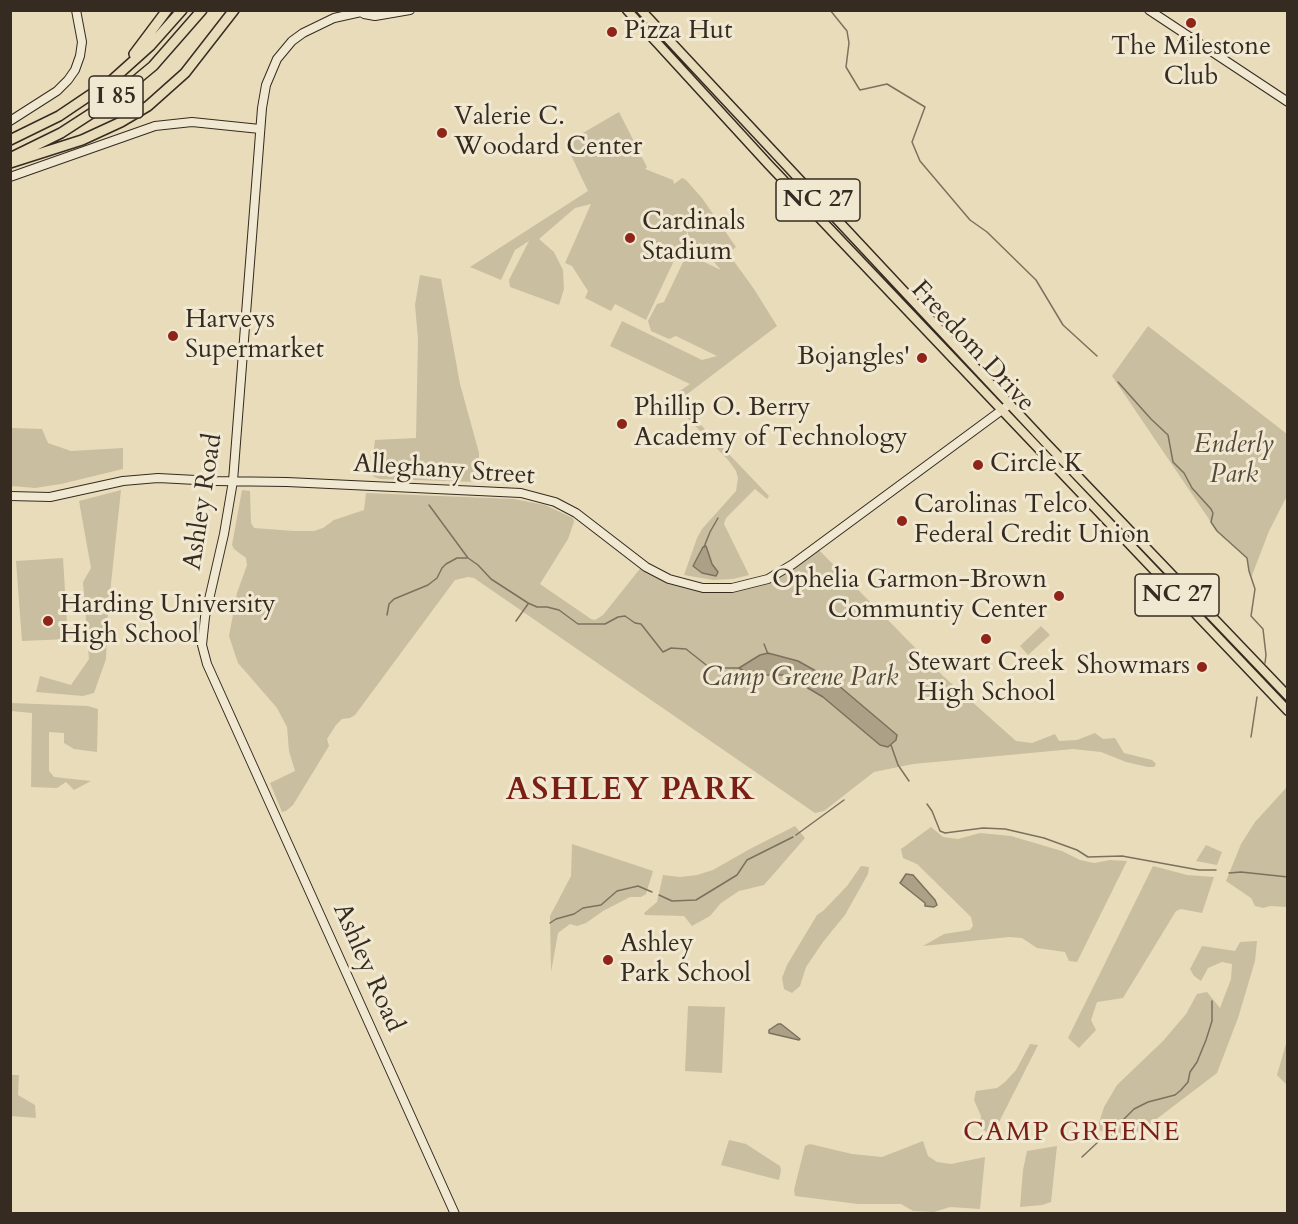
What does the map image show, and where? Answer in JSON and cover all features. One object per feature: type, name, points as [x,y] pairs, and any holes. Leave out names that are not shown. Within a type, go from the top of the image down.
[{"type":"highway","points":[[111,81],[142,45],[167,10]]},
{"type":"highway","name":"I 85","points":[[10,140],[59,116],[111,81],[150,46],[182,10]]},
{"type":"highway","name":"I 85","points":[[10,158],[61,133],[112,100],[153,66],[202,10]]},
{"type":"highway","points":[[220,29],[229,10]]},
{"type":"highway","points":[[10,163],[82,140],[142,110],[160,97],[185,73],[234,10]]},
{"type":"main road","name":"Freedom Drive","points":[[627,10],[1002,411],[1287,711]]},
{"type":"main road","name":"Freedom Drive","points":[[641,10],[1287,696]]},
{"type":"main road","points":[[729,120],[737,114]]},
{"type":"main road","points":[[867,267],[875,260]]},
{"type":"main road","points":[[1083,496],[1091,495],[1114,520],[1126,527]]},
{"type":"main road","points":[[1185,603],[1196,608],[1211,624],[1217,622]]},
{"type":"street","points":[[10,121],[57,91],[75,70],[82,42],[76,10]]},
{"type":"street","name":"Ashley Road","points":[[370,10],[322,22],[303,33],[284,50],[268,76],[261,108],[233,481],[202,639],[204,657],[455,1214]]},
{"type":"street","name":"Ashley Road","points":[[359,12],[375,16],[410,10]]},
{"type":"street","points":[[1149,10],[1287,102]]},
{"type":"street","points":[[10,177],[155,126],[192,122],[260,129]]},
{"type":"street","name":"Alleghany Street","points":[[10,496],[50,497],[140,478],[534,495],[555,502],[576,513],[657,573],[695,586],[732,588],[768,579],[793,564],[1010,404]]},
{"type":"green space","points":[[619,112],[647,167],[645,169],[673,180],[674,184],[682,178],[686,180],[702,198],[736,247],[728,253],[777,326],[678,401],[769,496],[767,499],[755,489],[726,518],[724,524],[749,575],[713,580],[684,575],[702,529],[736,491],[738,478],[736,471],[672,402],[671,397],[690,384],[610,346],[622,321],[702,360],[717,356],[676,336],[669,339],[651,331],[648,321],[657,304],[664,302],[684,260],[704,262],[721,270],[699,245],[693,243],[688,231],[646,320],[615,304],[611,311],[585,298],[588,291],[572,266],[565,263],[591,204],[575,208],[539,239],[554,252],[563,270],[564,289],[559,305],[510,287],[509,280],[529,241],[515,250],[501,280],[470,267],[588,191],[568,149],[569,141]]},
{"type":"green space","points":[[420,275],[441,279],[460,384],[479,453],[479,482],[380,479],[371,473],[375,440],[416,438],[418,339],[415,305]]},
{"type":"green space","name":"Enderly Park","points":[[1148,326],[1287,434],[1287,496],[1269,531],[1251,578],[1247,558],[1217,531],[1112,376]]},
{"type":"green space","points":[[11,428],[42,429],[48,443],[71,451],[123,448],[123,469],[35,488],[11,486]]},
{"type":"green space","points":[[121,490],[108,612],[106,659],[94,693],[83,696],[36,692],[40,676],[71,685],[89,659],[83,582],[91,568],[79,501]]},
{"type":"green space","name":"Camp Greene Park","points":[[242,490],[250,491],[251,523],[254,528],[294,531],[314,531],[334,520],[364,510],[366,493],[514,499],[545,505],[573,518],[574,522],[568,539],[540,584],[595,620],[603,615],[643,565],[694,587],[754,584],[817,548],[943,676],[1016,741],[1032,743],[1055,734],[1059,741],[1077,740],[1095,733],[1103,739],[1115,738],[1124,753],[1152,760],[1156,764],[1154,767],[1148,767],[1126,762],[1101,752],[1073,749],[913,764],[874,772],[824,811],[815,813],[474,578],[468,577],[455,580],[355,715],[342,719],[336,725],[327,739],[329,746],[293,805],[282,812],[270,783],[295,771],[289,751],[287,727],[277,708],[238,663],[229,636],[237,593],[247,565],[246,558],[232,545]]},
{"type":"green space","points":[[63,558],[68,639],[22,641],[16,561]]},
{"type":"green space","points":[[1041,626],[1050,635],[1028,655],[1020,646]]},
{"type":"green space","points":[[11,703],[88,706],[98,709],[97,752],[74,749],[64,743],[64,733],[49,732],[49,771],[54,777],[91,781],[74,790],[66,782],[57,788],[31,787],[32,713],[11,711]]},
{"type":"green space","points":[[1287,787],[1287,907],[1263,908],[1255,906],[1251,898],[1226,881],[1241,844],[1255,822]]},
{"type":"green space","points":[[795,826],[805,838],[764,885],[739,891],[721,903],[710,916],[692,926],[684,916],[645,915],[644,913],[657,902],[663,875],[680,877],[713,870]]},
{"type":"green space","points":[[931,827],[943,837],[958,839],[980,833],[1011,836],[1062,851],[1080,860],[1094,863],[1110,860],[1127,861],[1077,962],[1069,961],[1065,952],[1037,948],[1022,938],[1009,937],[923,946],[944,934],[970,930],[973,926],[971,917],[917,864],[903,858],[901,849]]},
{"type":"green space","points":[[572,844],[653,871],[646,894],[641,897],[630,897],[586,923],[577,926],[570,924],[558,933],[551,972],[550,916],[571,876]]},
{"type":"green space","points":[[1206,845],[1222,852],[1217,865],[1196,861]]},
{"type":"green space","points":[[861,866],[869,867],[868,874],[845,915],[806,967],[800,986],[792,993],[784,989],[782,978],[787,965],[817,915],[847,886]]},
{"type":"green space","points":[[1153,866],[1187,875],[1214,877],[1202,913],[1181,909],[1176,911],[1123,998],[1097,1002],[1091,1020],[1096,1030],[1079,1048],[1068,1038]]},
{"type":"green space","points":[[1257,941],[1255,961],[1238,1018],[1217,1073],[1150,1124],[1112,1143],[1104,1132],[1097,1129],[1104,1107],[1117,1085],[1163,1041],[1186,1014],[1197,994],[1207,992],[1220,1008],[1231,979],[1232,964],[1222,962],[1208,968],[1201,981],[1190,969],[1202,946],[1235,951],[1240,942]]},
{"type":"green space","points":[[688,1006],[725,1007],[722,1073],[685,1071]]},
{"type":"green space","points":[[1287,1040],[1288,1085],[1277,1075]]},
{"type":"green space","points":[[1030,1044],[1038,1045],[995,1130],[988,1134],[980,1126],[981,1116],[974,1100],[976,1091],[997,1088],[1005,1082],[1016,1070]]},
{"type":"green space","points":[[10,1075],[19,1075],[18,1095],[35,1105],[36,1118],[11,1116]]},
{"type":"green space","points":[[729,1140],[746,1144],[780,1166],[779,1180],[721,1165]]},
{"type":"green space","points":[[923,1141],[928,1156],[937,1162],[951,1164],[985,1157],[980,1209],[950,1207],[934,1212],[913,1211],[901,1204],[858,1204],[795,1196],[794,1190],[805,1146],[810,1144],[852,1154],[882,1157]]},
{"type":"green space","points":[[1057,1146],[1051,1202],[1020,1207],[1027,1151]]},
{"type":"shaded area","points":[[706,546],[712,564],[718,572],[716,576],[702,573],[693,566],[703,547]]},
{"type":"shaded area","points":[[768,653],[798,661],[832,680],[897,735],[896,740],[888,747],[880,745],[823,697],[786,675],[756,675],[739,668],[760,655]]},
{"type":"shaded area","points":[[906,874],[913,875],[937,905],[925,906],[925,903],[900,883]]},
{"type":"shaded area","points":[[778,1024],[800,1039],[769,1033],[769,1030]]},
{"type":"waterway","points":[[830,10],[847,31],[849,43],[846,67],[860,90],[887,84],[925,107],[912,142],[920,161],[970,220],[987,232],[1036,280],[1063,325],[1097,356]]},
{"type":"waterway","points":[[1118,382],[1168,435],[1173,462],[1211,509],[1213,513],[1211,522],[1217,531],[1247,558],[1255,589],[1251,616],[1263,629],[1265,663]]},
{"type":"waterway","points":[[429,505],[468,558],[491,579],[528,603],[537,607],[559,610],[578,624],[605,624],[625,616],[641,624],[663,652],[671,648],[686,649],[710,668],[740,668]]},
{"type":"waterway","points":[[704,547],[718,518]]},
{"type":"waterway","points":[[387,615],[389,604],[394,599],[428,585],[437,578],[446,564],[457,558],[467,558]]},
{"type":"waterway","points":[[516,621],[528,604]]},
{"type":"waterway","points":[[764,644],[768,654]]},
{"type":"waterway","points":[[1251,737],[1257,697]]},
{"type":"waterway","points":[[891,745],[898,765],[909,781]]},
{"type":"waterway","points":[[796,835],[844,800]]},
{"type":"waterway","points":[[927,804],[940,831],[945,833],[983,828],[1005,829],[1044,838],[1077,850],[1088,857],[1122,856],[1199,870],[1216,870]]},
{"type":"waterway","points":[[659,895],[672,901],[696,900],[737,875],[747,860],[793,837]]},
{"type":"waterway","points":[[1229,873],[1241,872],[1288,877]]},
{"type":"waterway","points":[[550,923],[583,908],[601,905],[617,891],[638,886],[652,892]]},
{"type":"waterway","points":[[1082,1157],[1098,1142],[1108,1140],[1118,1125],[1134,1109],[1148,1102],[1175,1095],[1188,1082],[1190,1072],[1197,1062],[1212,1021],[1212,1001]]},
{"type":"place","name":"The Milestone Club","points":[[1191,23]]},
{"type":"place","name":"Pizza Hut","points":[[612,32]]},
{"type":"place","name":"Valerie C. Woodard Center","points":[[442,133]]},
{"type":"place","name":"Cardinals Stadium","points":[[630,238]]},
{"type":"place","name":"Harveys Supermarket","points":[[173,336]]},
{"type":"place","name":"Bojangles'","points":[[922,358]]},
{"type":"place","name":"Phillip O. Berry Academy of Technology","points":[[622,424]]},
{"type":"place","name":"Circle K","points":[[978,465]]},
{"type":"place","name":"Carolinas Telco Federal Credit Union","points":[[902,521]]},
{"type":"place","name":"Ophelia Garmon-Brown Communtiy Center","points":[[1059,596]]},
{"type":"place","name":"Harding University High School","points":[[48,621]]},
{"type":"place","name":"Stewart Creek High School","points":[[986,639]]},
{"type":"place","name":"Showmars","points":[[1202,667]]},
{"type":"place","name":"Ashley Park School","points":[[608,960]]},
{"type":"district","name":"ASHLEY PARK","points":[[631,792]]},
{"type":"district","name":"CAMP GREENE","points":[[1072,1134]]}]
